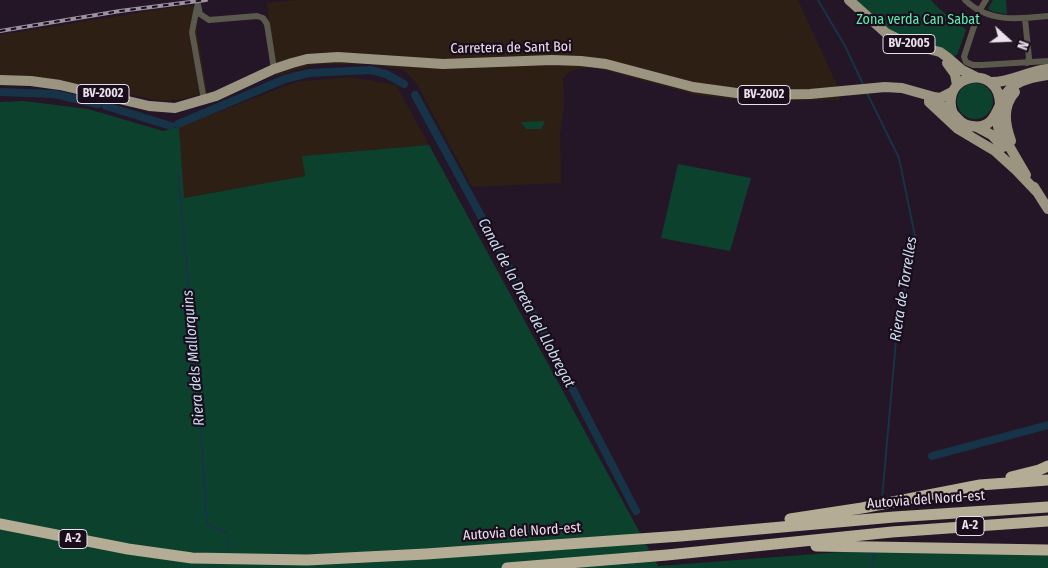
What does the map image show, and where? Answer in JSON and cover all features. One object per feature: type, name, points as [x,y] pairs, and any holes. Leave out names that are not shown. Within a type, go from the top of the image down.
[{"type":"highway","points":[[746,529],[784,520],[862,508],[980,485],[1048,466]]},
{"type":"highway","points":[[980,485],[1048,480]]},
{"type":"highway","name":"Autovia del Nord-est","points":[[0,524],[147,553],[237,560],[307,560],[426,554],[682,536],[894,517],[1048,507]]},
{"type":"highway","name":"A-2","points":[[858,540],[892,532],[1048,521]]},
{"type":"highway","points":[[508,568],[794,542],[808,546],[858,540],[890,546],[1048,550]]},
{"type":"main road","name":"BV-2005","points":[[844,0],[860,18],[887,40],[908,49],[933,55],[946,62],[955,74],[955,89]]},
{"type":"main road","name":"BV-2005","points":[[849,0],[886,33],[906,43],[940,52],[962,70],[976,77]]},
{"type":"main road","name":"Carretera de Sant Boi","points":[[274,69],[307,59],[328,57],[450,64],[552,60],[606,64],[679,84],[739,94],[786,95],[836,92],[885,86],[896,87]]},
{"type":"main road","name":"BV-2002","points":[[0,80],[60,85],[159,108],[176,108],[204,100],[274,69]]},
{"type":"main road","points":[[976,77],[990,82],[1004,81],[1027,73],[1048,69]]},
{"type":"main road","points":[[977,127],[991,121],[1008,91],[1013,86],[1048,75]]},
{"type":"main road","name":"BV-2002","points":[[896,87],[940,98],[955,89],[964,79],[976,77]]},
{"type":"main road","points":[[1022,168],[1007,130],[1005,115],[1012,96],[1028,80]]},
{"type":"main road","points":[[990,82],[997,89],[998,127],[1048,209]]},
{"type":"main road","name":"BV-2002","points":[[896,87],[943,106],[961,122],[977,127]]},
{"type":"main road","points":[[953,114],[950,104],[955,89]]},
{"type":"main road","points":[[927,100],[951,124],[995,151],[1037,192]]},
{"type":"main road","points":[[977,127],[997,139],[1022,168]]},
{"type":"street","points":[[965,0],[979,11],[1000,18],[1025,19],[1048,16]]},
{"type":"street","points":[[986,0],[979,11],[964,57],[968,64],[1048,62]]},
{"type":"street","points":[[197,3],[200,14],[209,20],[257,16],[263,18],[267,24],[274,69]]},
{"type":"street","points":[[197,3],[192,32],[204,100]]},
{"type":"street","points":[[1025,19],[1027,63]]},
{"type":"shaded area","points":[[299,0],[798,0],[836,83],[840,100],[750,101],[696,95],[593,67],[577,69],[571,71],[563,78],[564,103],[560,135],[561,183],[472,187],[417,84],[404,70],[369,64],[316,64],[276,76],[267,3]]},
{"type":"shaded area","points":[[181,6],[193,6],[207,92],[184,99],[163,101],[41,78],[0,78],[0,35]]},
{"type":"shaded area","points":[[351,77],[396,85],[429,145],[303,156],[305,176],[183,198],[179,127],[296,82]]},
{"type":"green space","name":"Zona verda Can Sabat","points":[[855,0],[931,0],[966,30],[957,55],[953,56],[940,47],[905,38],[892,32]]},
{"type":"green space","points":[[993,0],[1006,0],[1007,14],[988,9]]},
{"type":"green space","points":[[975,83],[982,84],[988,88],[992,94],[992,108],[988,114],[982,118],[975,119],[968,118],[962,114],[958,108],[957,101],[958,94],[962,88],[968,84]]},
{"type":"green space","points":[[24,101],[88,109],[163,131],[179,127],[184,198],[305,176],[302,156],[429,145],[658,566],[855,551],[1048,552],[1048,568],[0,568],[0,102]]},
{"type":"green space","points":[[545,121],[541,129],[526,129],[521,122]]},
{"type":"green space","points":[[678,164],[751,178],[730,251],[661,238]]},
{"type":"waterway","name":"Riera de Torrelles","points":[[818,0],[845,46],[864,86]]},
{"type":"waterway","name":"Canal de la Dreta del Llobregat","points":[[178,124],[285,79],[309,73],[370,70],[386,74],[404,84]]},
{"type":"waterway","name":"Canal de la Dreta del Llobregat","points":[[0,92],[54,94],[98,104]]},
{"type":"waterway","name":"Riera de Torrelles","points":[[867,93],[899,158],[915,236],[897,329],[882,499]]},
{"type":"waterway","name":"Canal de la Dreta del Llobregat","points":[[415,95],[518,284],[636,511]]},
{"type":"waterway","name":"Canal de la Dreta del Llobregat","points":[[106,106],[171,126]]},
{"type":"waterway","name":"Riera dels Mallorquins","points":[[178,173],[199,403],[207,523],[226,532]]},
{"type":"waterway","points":[[932,456],[1048,425]]},
{"type":"waterway","name":"Riera dels Mallorquins","points":[[228,537],[228,547]]},
{"type":"waterway","name":"Riera de Torrelles","points":[[872,568],[875,551]]},
{"type":"railway","points":[[0,31],[120,11],[206,0]]}]
